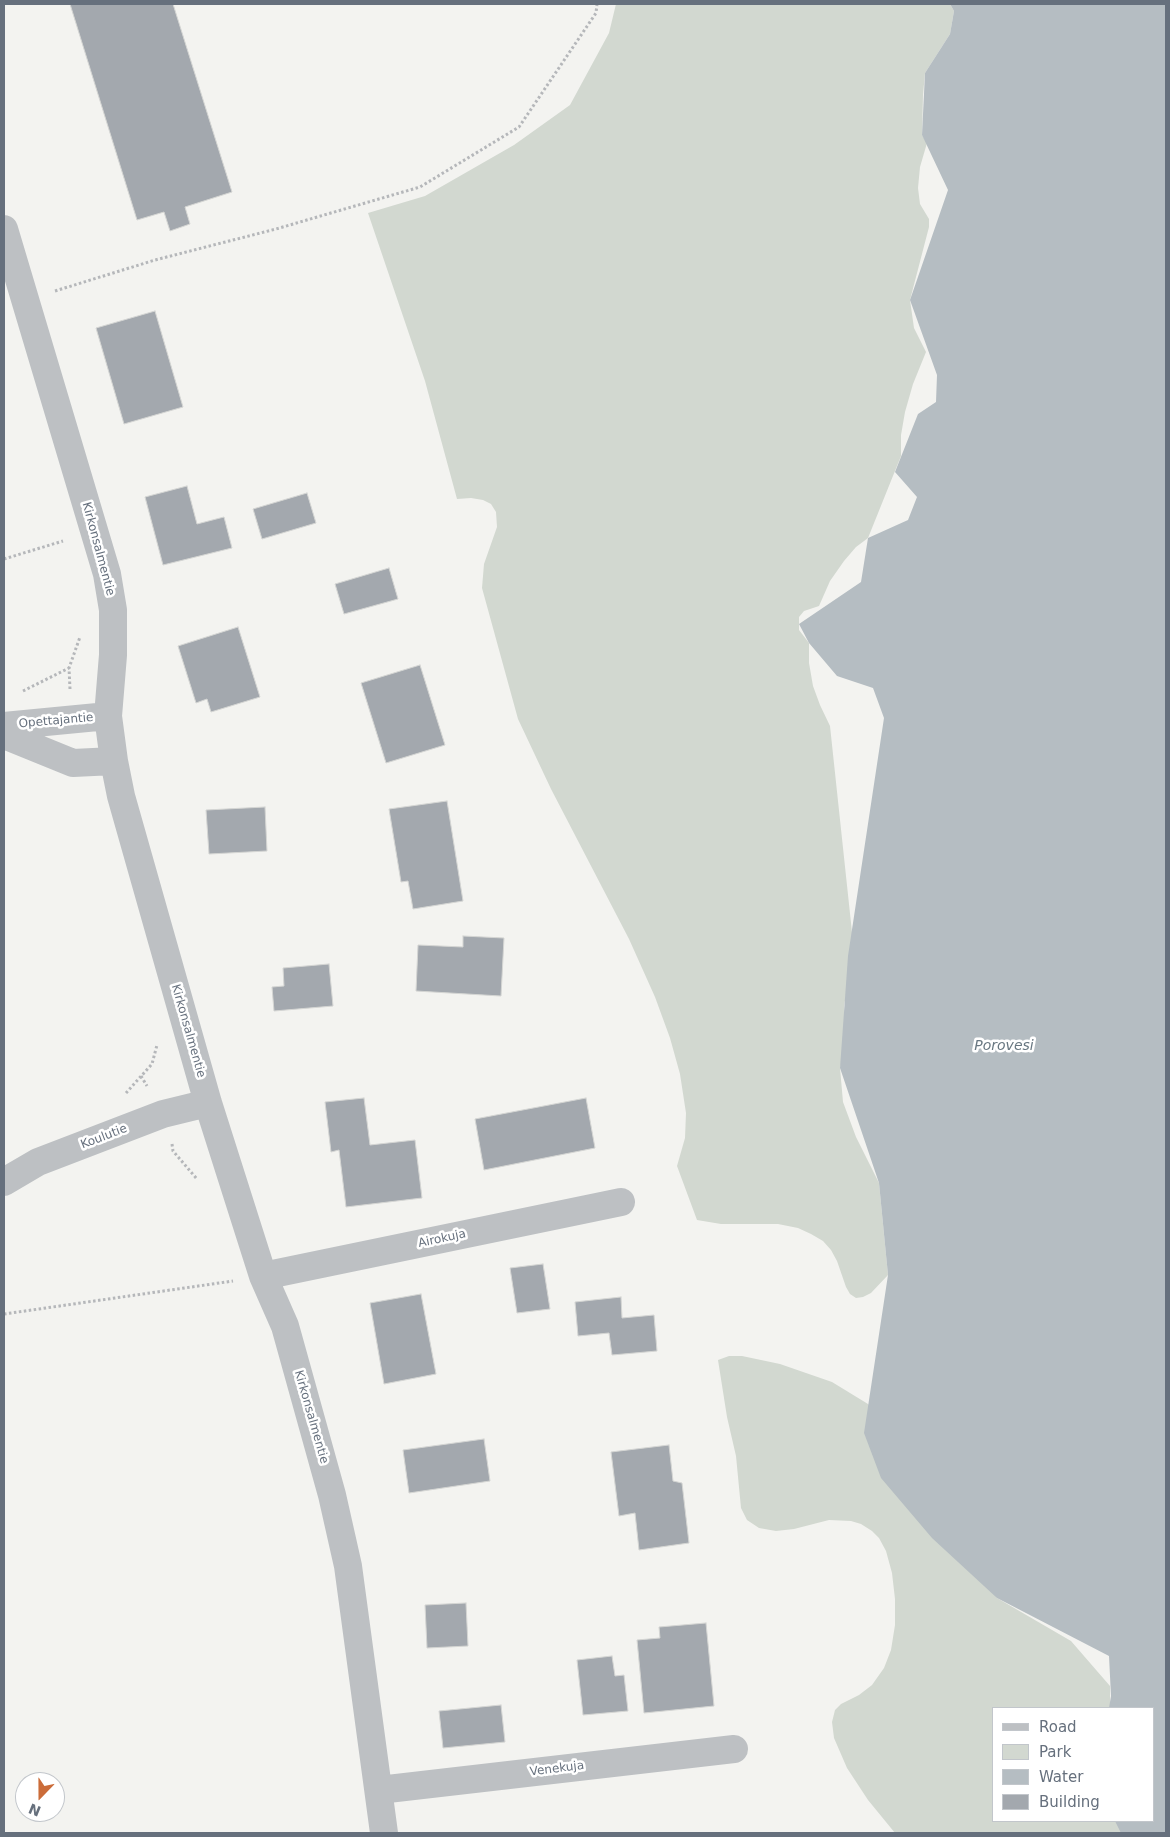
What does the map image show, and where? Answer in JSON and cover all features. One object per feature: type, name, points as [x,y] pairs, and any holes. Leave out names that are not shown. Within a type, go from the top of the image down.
[{"type":"street","name":"Kirkonsalmentie","points":[[4,229],[107,574],[113,610],[113,655],[108,716],[121,796],[208,1103],[263,1276],[285,1326],[332,1494],[348,1566],[384,1833]]},
{"type":"street","name":"Opettajantie","points":[[4,726],[108,716]]},
{"type":"street","name":"Opettajantie","points":[[4,735],[73,763],[114,761]]},
{"type":"street","name":"Koulutie","points":[[4,1182],[38,1162],[163,1114],[208,1103]]},
{"type":"street","name":"Airokuja","points":[[263,1276],[621,1202]]},
{"type":"street","name":"Venekuja","points":[[379,1790],[734,1749]]},
{"type":"path","points":[[25,300],[155,260],[276,229],[420,187],[518,127],[596,13],[597,4]]},
{"type":"path","points":[[4,559],[62,541]]},
{"type":"path","points":[[19,693],[69,668]]},
{"type":"path","points":[[4,1314],[263,1276]]},
{"type":"green space","points":[[616,4],[950,4],[954,11],[950,34],[925,73],[922,135],[927,143],[920,167],[918,188],[920,204],[929,219],[929,227],[910,300],[914,328],[926,352],[913,384],[905,412],[901,435],[901,456],[868,538],[856,547],[844,561],[830,581],[819,606],[804,611],[799,617],[799,630],[809,643],[809,663],[813,686],[830,726],[854,951],[844,1006],[845,1047],[840,1068],[843,1102],[856,1137],[879,1183],[888,1275],[871,1293],[863,1297],[856,1298],[850,1294],[831,1250],[823,1241],[811,1234],[798,1228],[778,1224],[721,1224],[697,1220],[677,1166],[685,1138],[686,1113],[680,1074],[670,1038],[655,997],[629,939],[551,789],[518,719],[482,588],[484,564],[497,527],[496,512],[491,504],[483,500],[471,498],[457,499],[425,381],[368,213],[425,196],[514,145],[570,105],[609,33]]},
{"type":"green space","points":[[729,1356],[742,1356],[780,1364],[832,1382],[868,1404],[881,1417],[997,1598],[1071,1641],[1110,1686],[1110,1707],[992,1707],[992,1822],[1120,1822],[1122,1833],[895,1833],[868,1800],[847,1768],[834,1738],[832,1722],[835,1710],[841,1704],[859,1695],[872,1685],[884,1668],[891,1650],[895,1625],[895,1599],[892,1573],[886,1551],[879,1538],[872,1531],[861,1524],[851,1521],[829,1520],[794,1529],[776,1531],[759,1528],[747,1520],[741,1508],[736,1456],[727,1417],[718,1360]]},
{"type":"water","name":"Porovesi","points":[[950,4],[1166,4],[1166,1833],[1121,1833],[1116,1822],[1155,1822],[1155,1707],[1109,1707],[1111,1696],[1109,1656],[997,1598],[932,1538],[881,1478],[864,1433],[888,1275],[879,1183],[840,1068],[848,956],[884,718],[873,688],[837,676],[809,643],[799,624],[861,582],[868,538],[908,520],[917,497],[895,472],[918,414],[936,402],[937,375],[910,300],[948,190],[922,135],[925,73],[950,34],[954,11]]},
{"type":"building","points":[[70,4],[173,4],[232,192],[185,207],[190,224],[170,231],[164,212],[137,220]]},
{"type":"building","points":[[155,311],[183,407],[124,424],[96,328]]},
{"type":"building","points":[[187,486],[197,524],[224,517],[232,548],[163,565],[145,497]]},
{"type":"building","points":[[307,493],[316,523],[262,539],[253,509]]},
{"type":"building","points":[[389,568],[398,599],[344,614],[335,584]]},
{"type":"building","points":[[238,627],[260,697],[211,712],[207,699],[196,703],[178,646]]},
{"type":"building","points":[[420,665],[445,745],[386,763],[361,683]]},
{"type":"building","points":[[447,801],[463,901],[413,909],[408,881],[401,882],[389,809]]},
{"type":"building","points":[[265,807],[267,851],[209,854],[206,810]]},
{"type":"building","points":[[463,936],[504,938],[501,996],[416,991],[418,945],[463,947]]},
{"type":"building","points":[[329,964],[333,1006],[274,1011],[272,987],[284,986],[283,968]]},
{"type":"building","points":[[364,1098],[370,1145],[415,1140],[422,1198],[346,1207],[339,1150],[331,1152],[325,1102]]},
{"type":"building","points":[[586,1098],[595,1148],[484,1170],[475,1119]]},
{"type":"building","points":[[543,1264],[550,1309],[517,1313],[510,1268]]},
{"type":"building","points":[[421,1294],[436,1374],[384,1384],[370,1303]]},
{"type":"building","points":[[621,1297],[622,1318],[654,1315],[657,1351],[612,1355],[609,1333],[578,1336],[575,1302]]},
{"type":"building","points":[[484,1439],[490,1481],[409,1493],[403,1450]]},
{"type":"building","points":[[669,1445],[673,1481],[682,1483],[689,1543],[639,1550],[635,1513],[619,1516],[611,1452]]},
{"type":"building","points":[[466,1603],[468,1646],[427,1648],[425,1605]]},
{"type":"building","points":[[706,1623],[714,1706],[644,1713],[637,1640],[660,1638],[659,1627]]},
{"type":"building","points":[[612,1656],[615,1676],[624,1675],[628,1711],[583,1715],[577,1660]]},
{"type":"building","points":[[501,1705],[505,1742],[443,1748],[439,1711]]}]
